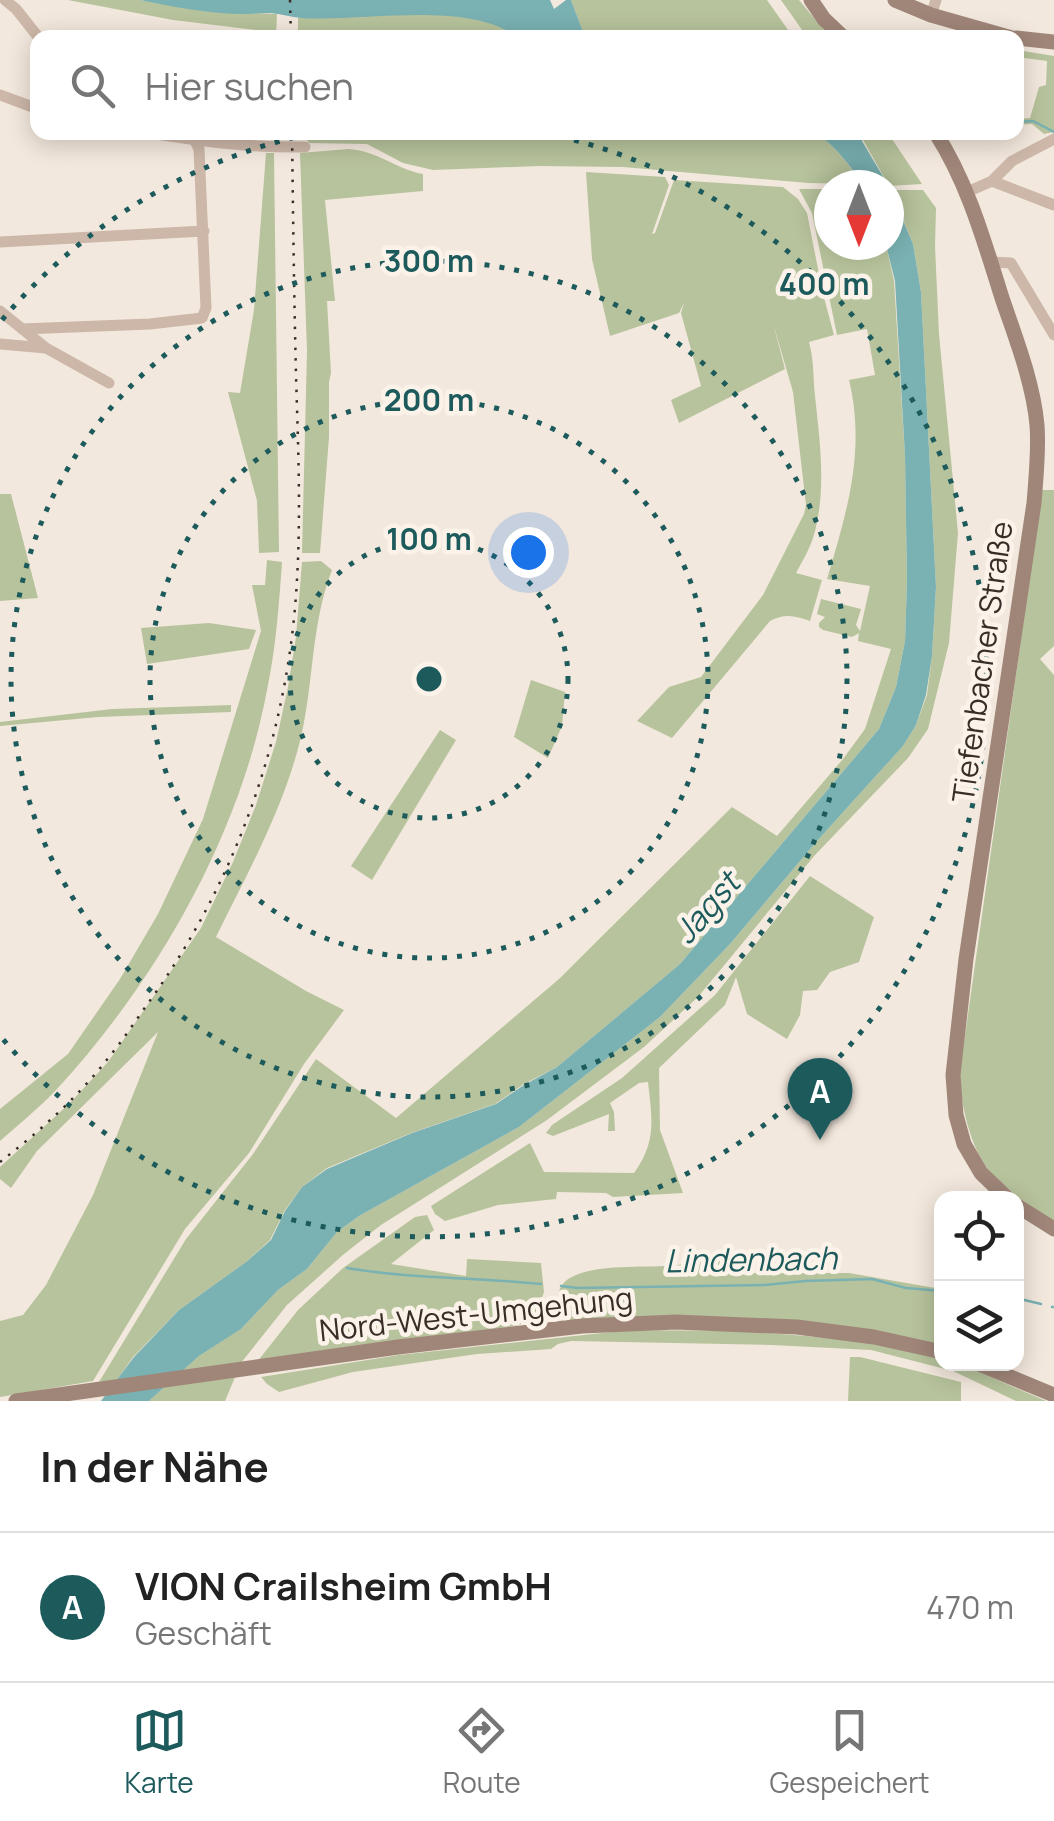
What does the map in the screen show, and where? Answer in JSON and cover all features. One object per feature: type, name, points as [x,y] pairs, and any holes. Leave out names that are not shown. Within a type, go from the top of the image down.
[{"type":"main road","points":[[895,0],[933,8],[992,30]]},
{"type":"main road","points":[[816,2],[841,30]]},
{"type":"main road","points":[[1024,39],[1054,42]]},
{"type":"main road","name":"Tiefenbacher Straße","points":[[939,140],[967,192],[992,262],[1037,425],[1034,503],[966,959],[953,1075],[956,1115],[964,1144],[981,1173],[1000,1191]]},
{"type":"main road","points":[[1024,1210],[1054,1229]]},
{"type":"main road","name":"Nord-West-Umgehung","points":[[16,1401],[547,1328],[676,1322],[797,1327],[874,1337],[934,1350]]},
{"type":"main road","points":[[995,1371],[1054,1396]]},
{"type":"street","points":[[6,0],[33,30]]},
{"type":"street","points":[[1,99],[30,108]]},
{"type":"street","points":[[967,192],[992,181],[1012,161],[1054,139]]},
{"type":"street","points":[[189,140],[236,146],[305,147]]},
{"type":"street","points":[[22,329],[202,318],[206,308],[204,232],[196,142]]},
{"type":"street","points":[[992,181],[1054,204]]},
{"type":"street","points":[[0,242],[204,232]]},
{"type":"street","points":[[992,262],[1011,263],[1054,335]]},
{"type":"street","points":[[0,311],[46,348],[109,383]]},
{"type":"street","points":[[0,344],[46,348]]},
{"type":"green space","points":[[68,0],[140,0],[205,11],[277,14],[276,30],[173,20]]},
{"type":"green space","points":[[571,0],[767,0],[788,30],[582,30]]},
{"type":"green space","points":[[781,0],[799,0],[824,30],[802,30]]},
{"type":"green space","points":[[428,9],[464,12],[509,30],[298,30],[298,18]]},
{"type":"green space","points":[[1024,51],[1054,56],[1054,132],[1044,134],[1032,124],[1024,125],[1024,118],[1030,118],[1039,87],[1046,85],[1047,61],[1024,58]]},
{"type":"green space","points":[[307,140],[825,140],[852,170],[814,170],[814,183],[623,167],[433,170],[403,163],[367,144]]},
{"type":"green space","points":[[863,140],[893,140],[922,184],[904,185],[904,170],[880,170]]},
{"type":"green space","points":[[348,149],[423,174],[423,191],[325,200],[335,301],[327,301],[329,437],[320,553],[302,553],[307,351],[300,153]]},
{"type":"green space","points":[[266,153],[274,153],[279,552],[259,553],[257,501],[228,392],[240,393],[254,310]]},
{"type":"green space","points":[[586,172],[665,177],[669,185],[652,234],[674,180],[783,187],[807,213],[814,260],[834,335],[809,342],[821,485],[813,538],[796,573],[822,580],[810,621],[790,616],[770,621],[672,738],[637,721],[669,687],[701,677],[763,595],[804,514],[793,392],[773,323],[785,369],[679,423],[671,400],[701,386],[681,313],[684,303],[679,313],[610,336],[592,259]]},
{"type":"green space","points":[[799,189],[814,189],[814,223]]},
{"type":"green space","points":[[904,190],[923,190],[936,208],[939,334],[958,533],[949,643],[928,729],[908,758],[815,855],[698,997],[644,1047],[547,1120],[381,1225],[344,1254],[287,1305],[241,1363],[225,1401],[149,1401],[199,1356],[242,1328],[278,1290],[307,1269],[337,1232],[519,1127],[660,1017],[730,944],[903,746],[927,695],[936,587],[921,292],[913,244],[904,222]]},
{"type":"green space","points":[[822,260],[889,260],[905,456],[907,582],[905,641],[896,687],[879,729],[680,964],[557,1067],[495,1104],[327,1168],[302,1187],[270,1240],[179,1310],[133,1357],[117,1380],[99,1382],[186,1239],[253,1154],[316,1059],[396,1118],[559,979],[732,807],[777,836],[865,729],[891,649],[858,641],[859,633],[852,637],[823,630],[819,623],[825,617],[817,614],[821,599],[861,609],[856,625],[860,631],[870,586],[827,579],[847,505],[855,456],[849,380],[875,375],[867,329],[837,335]]},
{"type":"green space","points":[[1042,490],[1054,490],[1054,646],[1040,659],[1054,675],[1054,1221],[1024,1201],[1024,1191],[1009,1191],[986,1167],[967,1124],[959,1078]]},
{"type":"green space","points":[[0,494],[11,494],[38,598],[0,601]]},
{"type":"green space","points":[[267,560],[282,562],[270,674],[254,745],[215,852],[160,954],[93,1048],[36,1110],[0,1141],[0,1109],[68,1054],[120,979],[158,914],[203,819],[261,631],[252,585],[265,585]]},
{"type":"green space","points":[[321,561],[332,570],[320,611],[294,763],[264,839],[216,937],[344,1010],[304,1064],[249,1153],[185,1229],[93,1381],[0,1397],[0,1321],[23,1315],[46,1285],[93,1195],[158,1032],[37,1151],[11,1188],[0,1179],[0,1167],[108,1062],[201,928],[256,805],[276,742],[296,637],[302,562]]},
{"type":"green space","points":[[209,623],[256,630],[249,649],[147,664],[141,628]]},
{"type":"green space","points":[[531,680],[565,692],[562,726],[548,758],[514,737]]},
{"type":"green space","points":[[231,705],[231,712],[98,717],[0,726],[0,722],[112,709]]},
{"type":"green space","points":[[440,730],[456,740],[372,880],[351,866]]},
{"type":"green space","points":[[810,876],[874,917],[859,962],[830,972],[817,990],[803,991],[800,1015],[787,1039],[747,1014],[736,977],[725,1005],[659,1068],[660,1130],[683,1193],[613,1197],[606,1193],[557,1192],[556,1199],[498,1205],[445,1221],[435,1214],[431,1206],[530,1143],[544,1172],[634,1173],[650,1140],[648,1082],[639,1083],[610,1103],[615,1131],[608,1131],[609,1114],[553,1136],[546,1133],[622,1078],[715,995]]},
{"type":"green space","points":[[427,1215],[434,1230],[391,1264],[466,1276],[467,1259],[541,1263],[544,1292],[535,1318],[516,1326],[257,1362],[298,1310],[343,1268],[415,1217]]},
{"type":"green space","points":[[723,1249],[736,1255],[742,1273],[849,1273],[934,1288],[934,1346],[909,1338],[570,1320],[556,1308],[562,1285],[584,1272],[678,1265]]},
{"type":"green space","points":[[630,1330],[743,1331],[874,1343],[934,1357],[934,1366],[871,1350],[571,1341],[551,1349],[477,1354],[353,1372],[279,1392],[261,1377],[399,1355]]},
{"type":"green space","points":[[850,1357],[961,1382],[961,1401],[848,1401]]},
{"type":"green space","points":[[953,1371],[977,1371],[1046,1401],[1016,1401]]},
{"type":"water","points":[[140,0],[550,0],[554,9],[571,0],[582,30],[504,30],[471,19],[443,16],[301,18],[202,11]]},
{"type":"water","points":[[825,140],[862,140],[879,170],[852,170]]},
{"type":"water","points":[[904,223],[913,244],[921,292],[936,587],[926,695],[916,725],[903,746],[730,944],[660,1017],[519,1127],[337,1232],[307,1269],[278,1290],[241,1329],[199,1356],[149,1401],[101,1401],[134,1357],[179,1310],[271,1240],[302,1187],[327,1169],[412,1133],[496,1104],[557,1067],[680,964],[879,729],[896,687],[905,641],[905,456],[895,281],[890,260],[904,260]]},
{"type":"waterway","points":[[1024,122],[1033,121],[1054,132]]},
{"type":"waterway","name":"Lindenbach","points":[[347,1268],[541,1284]]},
{"type":"waterway","name":"Lindenbach","points":[[561,1286],[765,1285],[872,1279],[934,1290]]},
{"type":"waterway","name":"Lindenbach","points":[[1024,1300],[1041,1304]]},
{"type":"railway","points":[[290,0],[291,30]]},
{"type":"railway","points":[[0,1162],[58,1113],[97,1071],[181,954],[233,854],[270,747],[292,636],[298,554],[292,140]]},
{"type":"place","name":"VION Crailsheim GmbH","points":[[820,1140]]},
{"type":"water label","name":"Jagst","points":[[707,908]]}]
